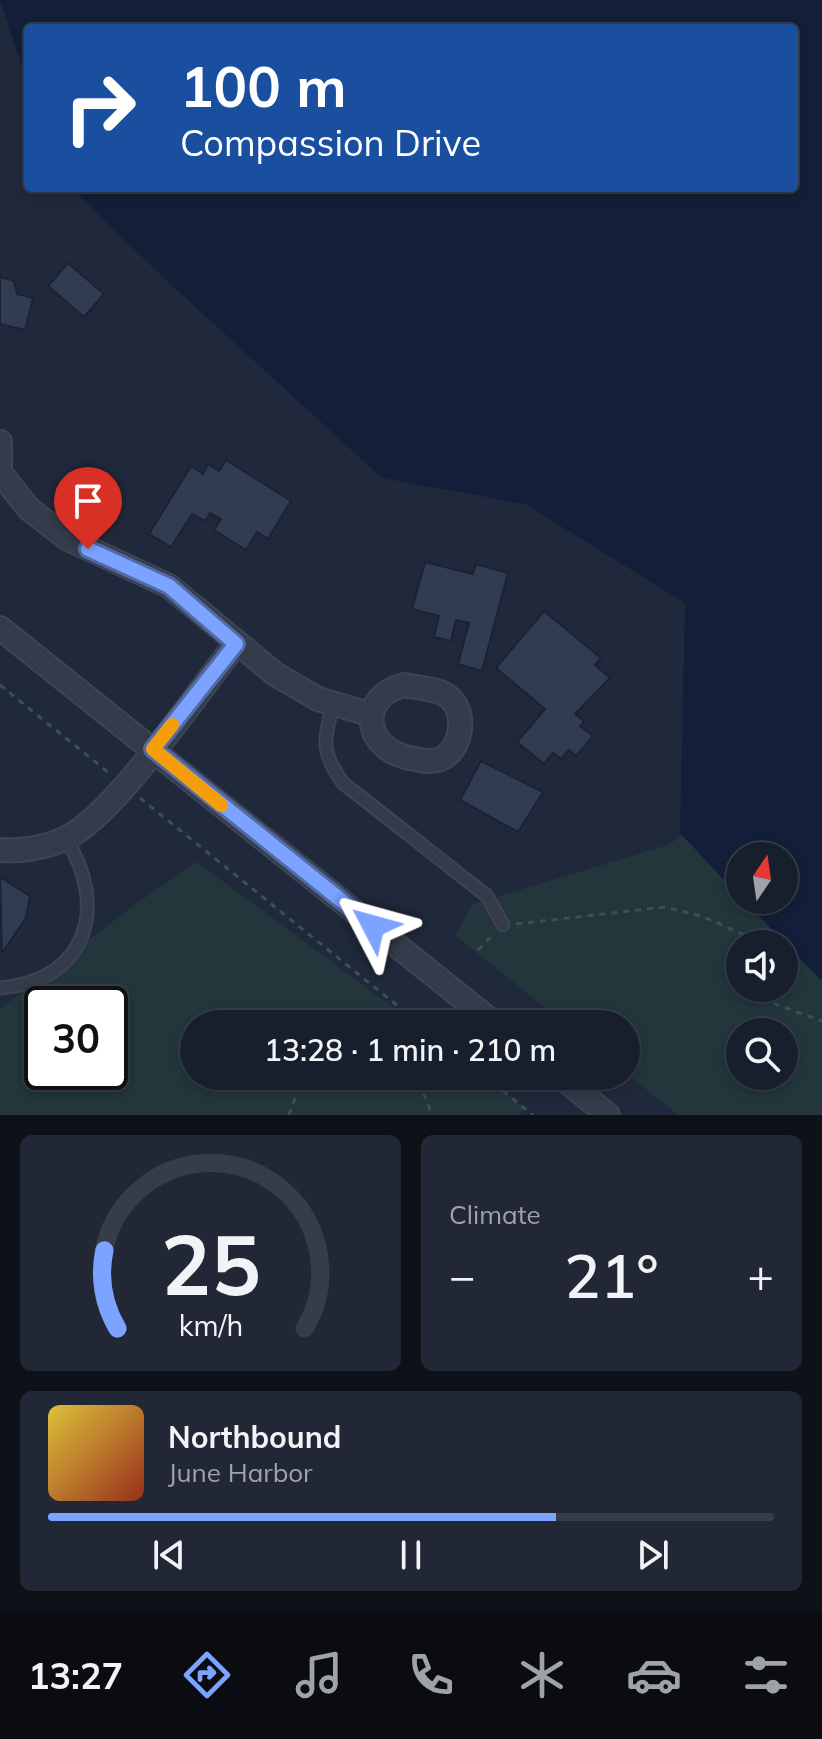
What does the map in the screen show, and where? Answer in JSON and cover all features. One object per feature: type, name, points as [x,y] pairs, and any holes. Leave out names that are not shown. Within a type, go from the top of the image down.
[{"type":"street","points":[[0,442],[1,475],[29,509],[68,539],[169,586],[275,674],[333,704],[372,715]]},
{"type":"street","points":[[0,628],[478,1010]]},
{"type":"street","points":[[0,850],[13,851],[66,839],[99,816],[236,644]]},
{"type":"street","points":[[577,1090],[608,1115]]},
{"type":"lane","points":[[333,704],[324,739],[326,760],[343,783],[487,896],[503,925]]},
{"type":"lane","points":[[0,988],[36,981],[50,974],[68,958],[83,936],[88,919],[87,882],[82,866],[66,839]]},
{"type":"path","points":[[0,685],[403,1010]]},
{"type":"path","points":[[478,950],[503,925],[665,907],[737,930]]},
{"type":"path","points":[[770,1002],[822,1021]]},
{"type":"path","points":[[289,1115],[298,1090]]},
{"type":"path","points":[[420,1090],[432,1115]]},
{"type":"path","points":[[502,1090],[533,1115]]},
{"type":"shaded area","points":[[822,742],[822,1115],[678,1115],[640,1084],[640,1010],[548,1010],[455,935],[473,904],[668,845]]},
{"type":"shaded area","points":[[197,862],[396,1010],[180,1010],[180,1090],[501,1090],[525,1108],[520,1115],[0,1115],[0,1009],[24,990],[24,1090],[128,1090],[128,986],[30,986],[134,905]]},
{"type":"water","points":[[0,0],[822,0],[822,981],[798,956],[798,930],[772,930],[757,914],[798,914],[798,842],[726,842],[726,882],[680,833],[685,603],[525,504],[382,478],[168,282],[75,192],[798,192],[798,24],[24,24],[24,73]]},
{"type":"building","points":[[68,263],[104,294],[84,317],[48,286]]},
{"type":"building","points":[[0,277],[14,281],[17,294],[33,298],[25,330],[0,324]]},
{"type":"building","points":[[226,460],[291,501],[268,539],[257,532],[246,550],[214,530],[221,519],[210,513],[205,521],[192,514],[171,547],[149,534],[191,466],[203,474],[208,464],[219,471]]},
{"type":"building","points":[[425,562],[473,574],[476,564],[508,573],[482,671],[458,664],[469,623],[456,620],[451,641],[434,637],[439,616],[412,609]]},
{"type":"building","points":[[544,611],[601,658],[595,665],[610,678],[575,714],[584,721],[580,726],[593,736],[576,756],[569,750],[561,759],[553,753],[544,764],[517,742],[545,709],[496,668]]},
{"type":"building","points":[[481,761],[543,792],[518,832],[460,800]]},
{"type":"building","points":[[0,877],[30,896],[26,918],[2,953]]},
{"type":"slow traffic","points":[[172,725],[153,749],[221,805]]},
{"type":"route","points":[[88,549],[169,586],[236,644],[153,749],[373,926]]}]
